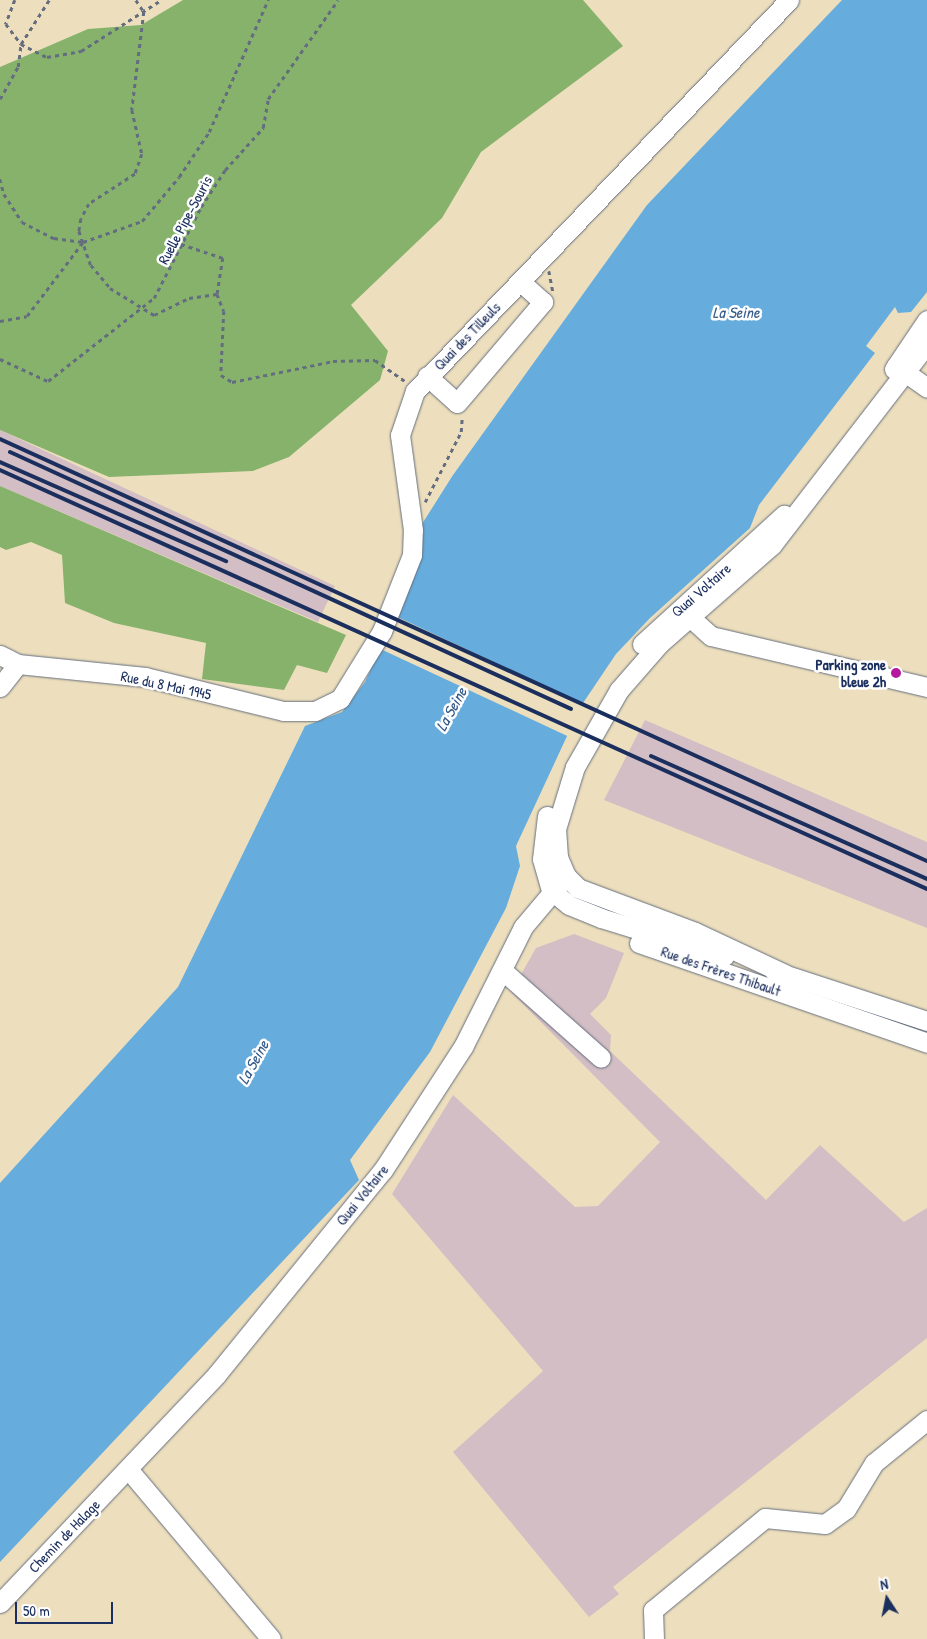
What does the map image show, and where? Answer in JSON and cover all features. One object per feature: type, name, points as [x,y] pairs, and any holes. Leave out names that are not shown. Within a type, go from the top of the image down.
[{"type":"street","name":"Quai des Tilleuls","points":[[284,710],[315,711],[340,699],[373,648],[402,585],[412,555],[413,530],[400,434],[415,391],[427,376],[789,0]]},
{"type":"street","points":[[427,376],[457,403],[543,302],[520,281]]},
{"type":"street","name":"Quai Voltaire","points":[[551,890],[542,859],[548,815],[576,741],[621,669],[684,613],[772,545],[900,370],[927,320]]},
{"type":"street","name":"Quai Voltaire","points":[[900,370],[927,344]]},
{"type":"street","points":[[900,370],[927,388]]},
{"type":"street","points":[[684,613],[711,636],[727,641],[927,687]]},
{"type":"street","name":"Quai Voltaire","points":[[128,1469],[216,1374],[383,1170],[463,1047],[523,926],[551,890],[566,876],[558,857],[556,829],[565,792],[586,744],[619,690],[684,613]]},
{"type":"street","points":[[0,655],[18,664],[0,687]]},
{"type":"street","name":"Rue du 8 Mai 1945","points":[[18,664],[145,677],[284,710]]},
{"type":"street","name":"Rue des Frères Thibault","points":[[566,876],[595,897],[633,919]]},
{"type":"street","name":"Rue des Frères Thibault","points":[[551,890],[569,905],[633,919],[785,974],[828,999],[927,1043]]},
{"type":"street","name":"Rue des Frères Thibault","points":[[633,919],[628,940],[828,999],[927,1022]]},
{"type":"street","points":[[502,970],[601,1058]]},
{"type":"street","points":[[654,1639],[653,1610],[766,1518],[825,1524],[846,1509],[874,1463],[927,1420]]},
{"type":"street","points":[[128,1469],[271,1639]]},
{"type":"street","name":"Chemin de Halage","points":[[0,1603],[128,1469]]},
{"type":"path","points":[[15,0],[6,24],[21,44],[47,57],[81,51],[161,0]]},
{"type":"path","points":[[0,99],[18,67],[21,44],[49,0]]},
{"type":"path","points":[[136,0],[144,12],[132,110],[142,154],[135,174],[89,204],[80,219],[83,242],[91,265],[110,288],[154,315],[189,298],[217,294]]},
{"type":"path","points":[[0,179],[4,194],[22,222],[54,238],[83,242],[142,221],[179,178],[209,132],[268,0]]},
{"type":"path","name":"Ruelle Pipe-Souris","points":[[0,359],[48,381],[142,308],[166,280],[181,244],[225,170],[263,128],[268,100],[338,0]]},
{"type":"path","points":[[0,321],[26,316],[83,242]]},
{"type":"path","points":[[181,244],[223,258],[217,294],[224,311],[221,375],[232,382],[333,361],[375,360],[394,370],[415,391]]},
{"type":"path","points":[[424,506],[461,432],[457,403]]},
{"type":"shaded area","points":[[0,430],[335,586],[318,622],[0,486]]},
{"type":"shaded area","points":[[645,720],[927,842],[927,928],[604,800]]},
{"type":"shaded area","points":[[574,934],[624,953],[606,998],[590,1014],[611,1035],[610,1051],[766,1200],[820,1145],[904,1222],[927,1208],[927,1338],[613,1587],[619,1594],[589,1617],[453,1452],[543,1371],[392,1194],[453,1095],[575,1207],[598,1206],[660,1142],[511,992],[536,948]]},
{"type":"green space","points":[[183,0],[583,0],[623,46],[481,152],[442,218],[351,305],[388,351],[380,380],[289,457],[253,471],[109,477],[0,430],[0,67],[88,29],[141,25]]},
{"type":"green space","points":[[0,486],[346,635],[327,673],[297,665],[284,690],[202,679],[206,643],[114,623],[65,603],[62,555],[31,542],[6,550],[0,547]]},
{"type":"water","name":"La Seine","points":[[842,0],[927,0],[927,292],[911,312],[898,313],[895,307],[866,346],[875,353],[759,505],[750,528],[650,618],[616,654],[581,706],[516,846],[520,866],[506,908],[430,1052],[350,1160],[359,1180],[0,1562],[0,1183],[178,987],[305,726],[342,712],[365,682],[417,569],[422,524],[453,475],[647,205]]},
{"type":"pier","points":[[393,615],[585,705],[570,737],[378,648]]},
{"type":"railway","points":[[0,439],[927,861]]},
{"type":"railway","points":[[10,452],[571,709]]},
{"type":"railway","points":[[0,462],[226,561]]},
{"type":"railway","points":[[0,470],[927,889]]},
{"type":"railway","points":[[651,756],[927,879]]},
{"type":"place","name":"Parking zone bleue 2h","points":[[896,673]]}]
